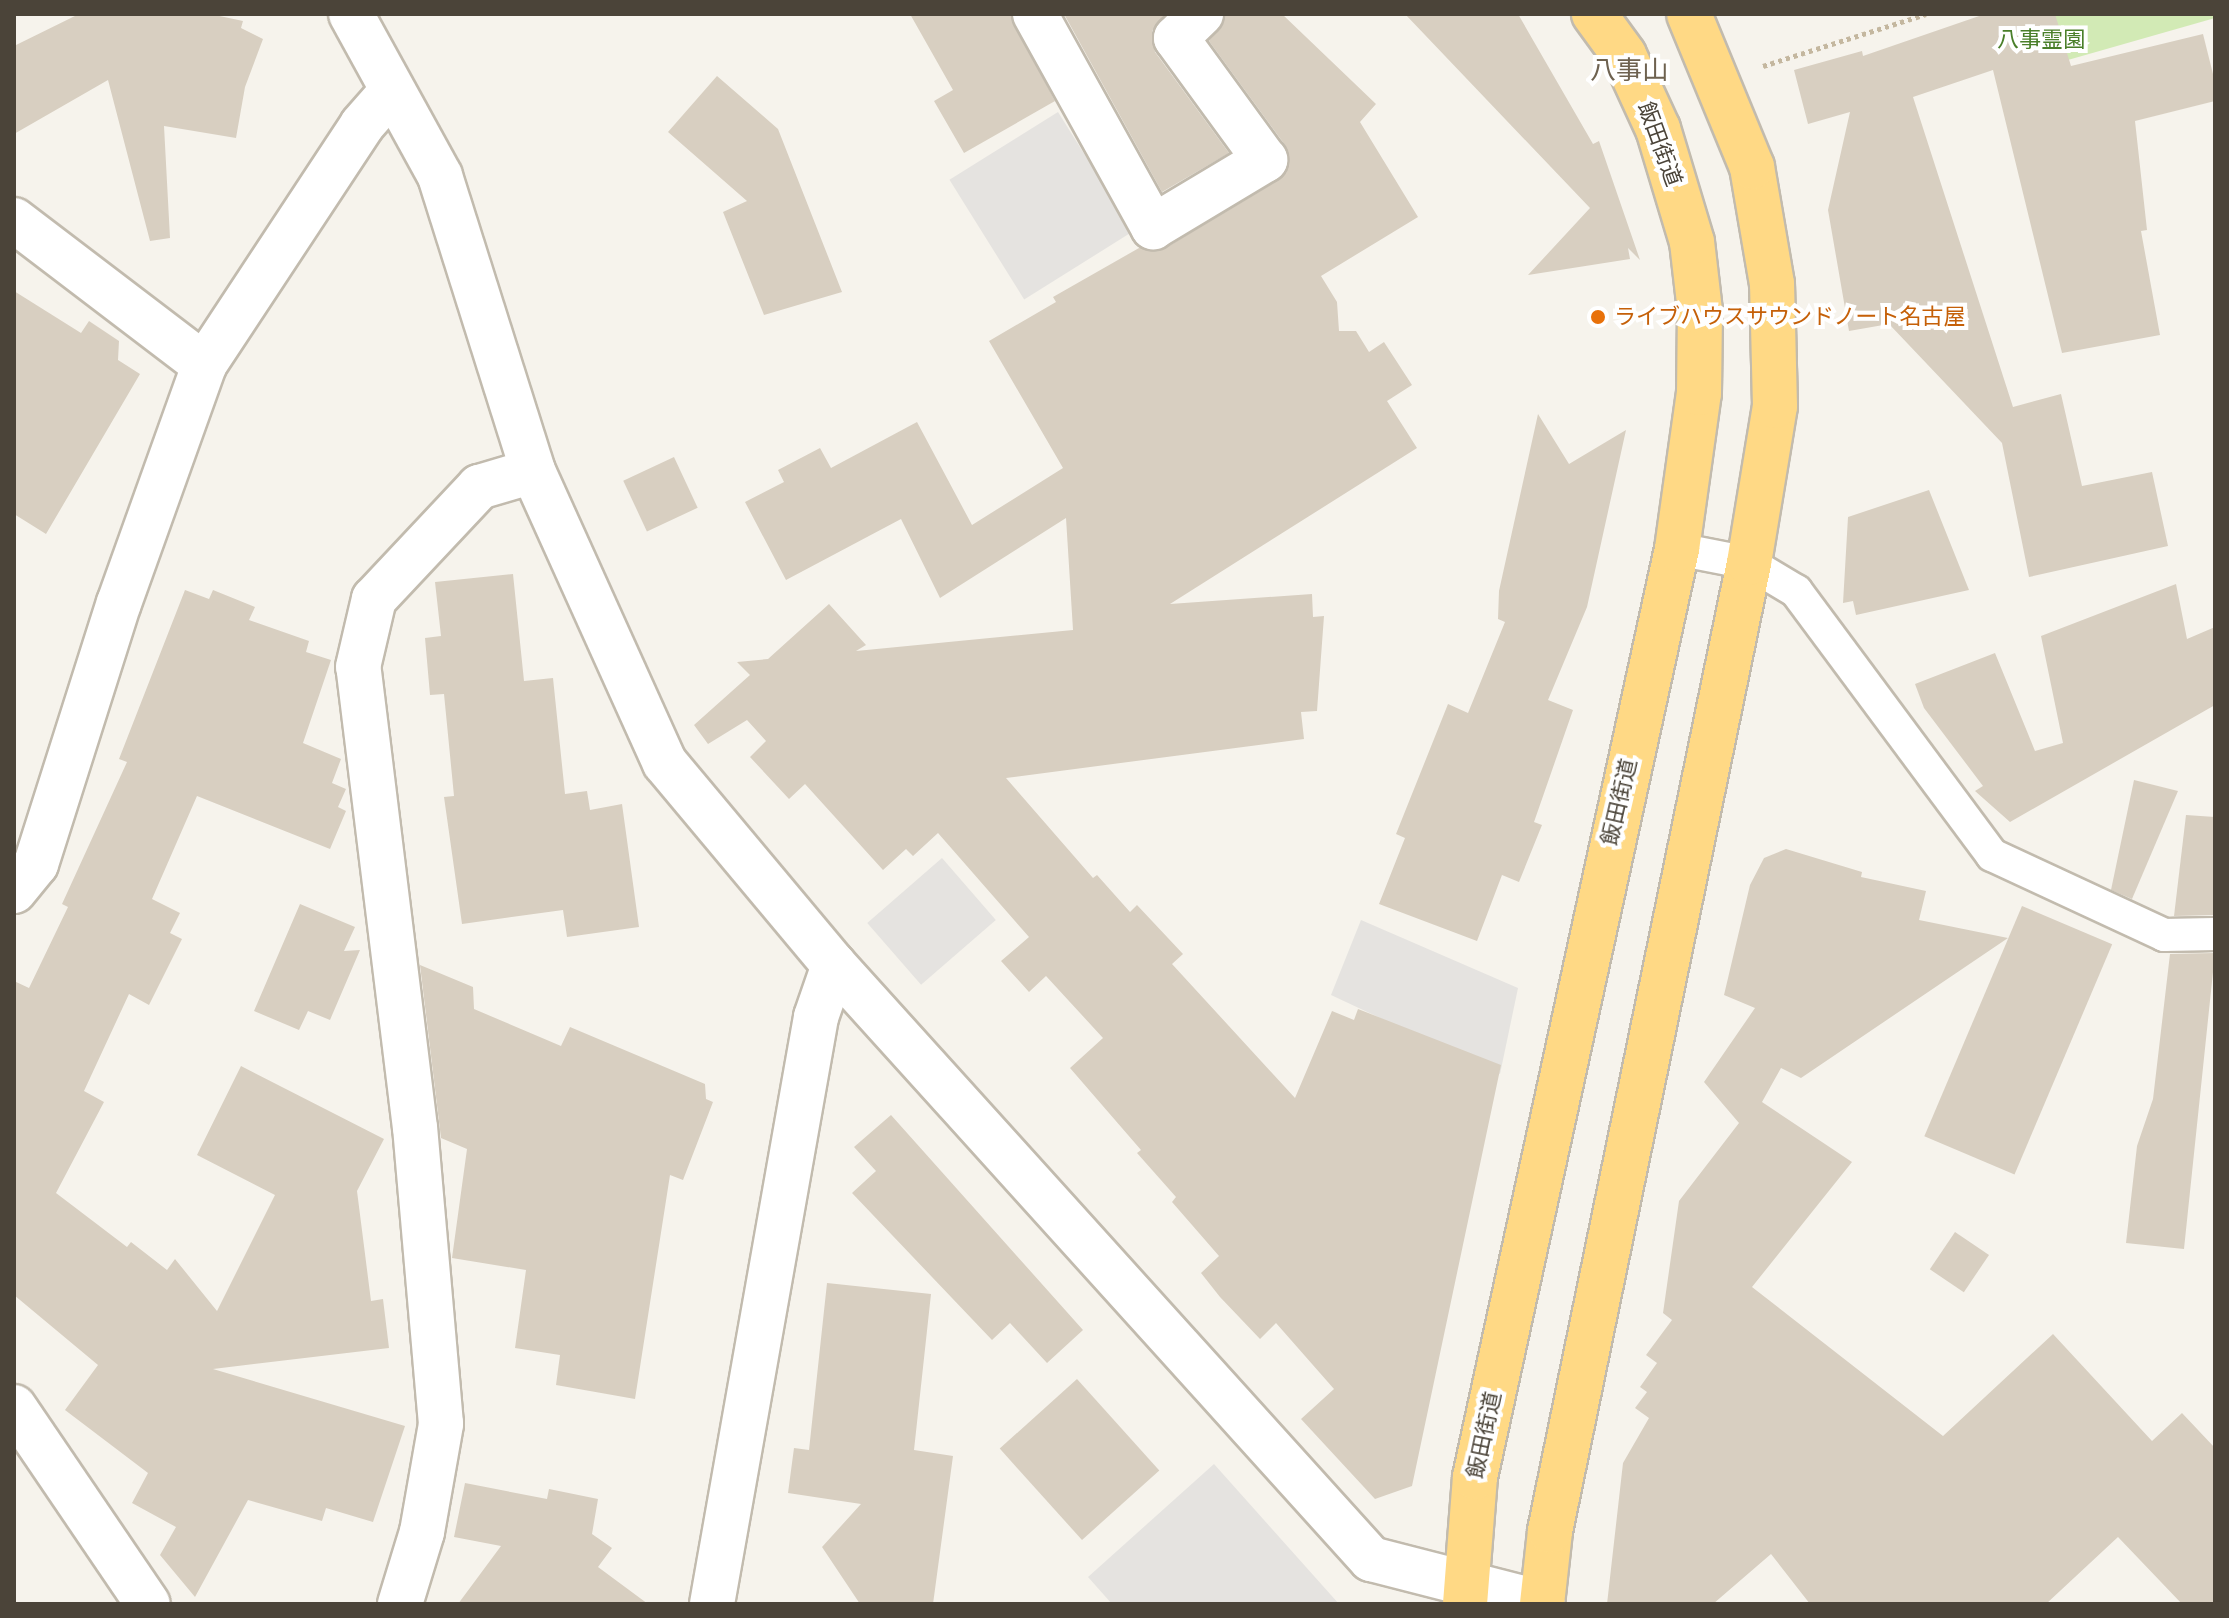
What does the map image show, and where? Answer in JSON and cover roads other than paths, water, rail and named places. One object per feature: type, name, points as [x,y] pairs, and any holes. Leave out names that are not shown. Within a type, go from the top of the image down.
[{"type":"highway","name":"飯田街道","points":[[1465,1594],[1475,1477],[1677,549],[1699,393],[1700,311],[1692,242],[1658,129],[1624,55],[1594,14]]},
{"type":"highway","points":[[1542,1603],[1550,1531],[1749,563],[1775,406],[1772,284],[1752,167],[1689,14]]},
{"type":"street","points":[[351,14],[390,93],[440,176],[533,471],[665,763],[834,965],[1371,1559],[1465,1594],[1542,1603]]},
{"type":"street","points":[[1035,14],[1153,227],[1265,160],[1176,38],[1201,14]]},
{"type":"street","points":[[14,890],[36,864],[119,603],[204,365],[362,125],[390,93]]},
{"type":"street","points":[[14,220],[204,365]]},
{"type":"street","points":[[400,1604],[422,1532],[441,1424],[415,1128],[358,667],[374,599],[479,487],[533,471]]},
{"type":"street","points":[[712,1604],[816,1017],[834,965]]},
{"type":"street","points":[[14,1407],[148,1604]]},
{"type":"lane","points":[[1677,549],[1749,563],[1796,591],[1992,855],[2164,935],[2215,934]]},
{"type":"place","name":"ライブハウスサウンドノート名古屋","points":[[1598,317]]},
{"type":"district","name":"八事山","points":[[1629,70]]},
{"type":"park label","name":"八事霊園","points":[[2041,40]]}]
